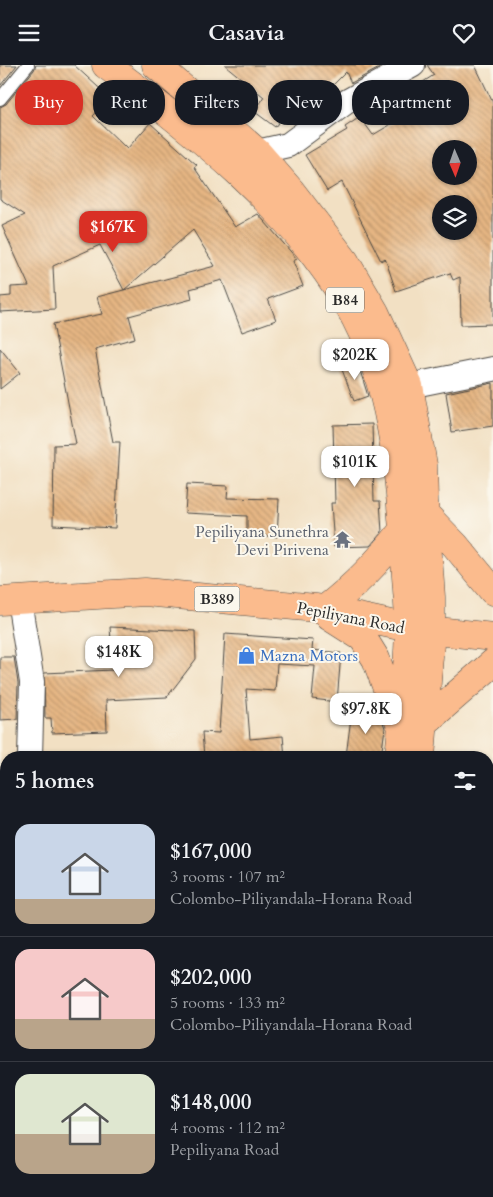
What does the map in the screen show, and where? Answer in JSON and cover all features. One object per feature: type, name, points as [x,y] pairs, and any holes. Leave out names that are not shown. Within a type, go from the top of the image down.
[{"type":"main road","name":"B84","points":[[106,65],[173,115],[234,167],[276,207],[318,259],[349,306],[368,347],[383,394],[420,630],[413,727],[419,751]]},
{"type":"main road","name":"B84","points":[[156,65],[257,152],[291,191],[345,261],[375,312],[409,386],[423,465],[432,597],[420,630]]},
{"type":"main road","points":[[425,514],[455,545],[493,591]]},
{"type":"main road","points":[[403,530],[385,555],[350,589],[321,609],[363,638],[413,727],[493,663]]},
{"type":"main road","name":"Pepiliyana Road","points":[[10,601],[145,592],[321,609],[420,630],[493,637]]},
{"type":"main road","name":"B84","points":[[402,751],[413,727]]},
{"type":"street","points":[[257,152],[288,145],[346,102],[413,65]]},
{"type":"street","points":[[409,386],[493,369]]},
{"type":"street","points":[[10,601],[32,683],[30,751]]},
{"type":"lane","points":[[0,99],[28,65]]},
{"type":"building","points":[[0,65],[17,65],[0,86]]},
{"type":"building","points":[[36,65],[74,65],[93,82],[93,125],[102,125],[127,149],[148,125],[152,125],[197,165],[194,167],[235,227],[258,214],[297,259],[293,261],[303,286],[268,299],[276,320],[242,332],[222,280],[190,289],[192,299],[129,316],[135,338],[95,349],[113,442],[120,442],[115,528],[53,525],[54,445],[76,444],[53,324],[102,314],[97,297],[124,290],[100,245],[53,266],[55,309],[0,312],[0,297],[11,296],[11,287],[29,286],[2,226],[25,215],[0,199],[0,107],[6,104],[15,93],[15,125],[83,125],[83,80],[26,80]],"holes":[[[193,230],[215,266],[124,290]]]},
{"type":"building","points":[[225,65],[385,65],[357,80],[352,80],[351,83],[346,72],[338,80],[268,80],[268,122],[258,114],[258,107],[264,97],[258,92],[258,80],[243,80]]},
{"type":"building","points":[[427,65],[475,65],[493,103],[493,324],[461,325],[460,277],[453,280],[450,273],[396,291],[385,258],[381,261],[342,182],[327,191],[305,155],[347,130],[345,127],[352,122],[352,125],[366,125],[373,135],[390,125],[469,125],[469,80],[426,80],[434,75]]},
{"type":"building","points":[[0,348],[20,373],[0,389]]},
{"type":"building","points":[[357,361],[368,396],[354,401],[341,367]]},
{"type":"building","points":[[493,383],[493,426],[452,432],[446,393]]},
{"type":"building","points":[[372,424],[374,501],[380,501],[382,532],[370,546],[334,547],[331,503],[335,503],[333,425]]},
{"type":"building","points":[[187,484],[228,486],[227,498],[279,499],[277,537],[247,534],[247,516],[185,513]]},
{"type":"building","points":[[110,627],[195,631],[196,659],[167,697],[106,700],[107,731],[52,733],[51,718],[45,718],[44,673],[113,670]]},
{"type":"building","points":[[225,634],[313,640],[312,650],[341,653],[337,702],[312,699],[315,666],[277,664],[275,691],[246,689],[250,739],[283,736],[284,751],[204,751],[202,732],[219,733]]},
{"type":"building","points":[[0,657],[14,657],[18,683],[17,719],[0,720]]},
{"type":"building","points":[[352,710],[380,714],[385,728],[382,751],[347,751]]},
{"type":"place","name":"Pepiliyana Sunethra Devi Pirivena","points":[[343,540]]},
{"type":"place","name":"Mazna Motors","points":[[246,655]]}]
